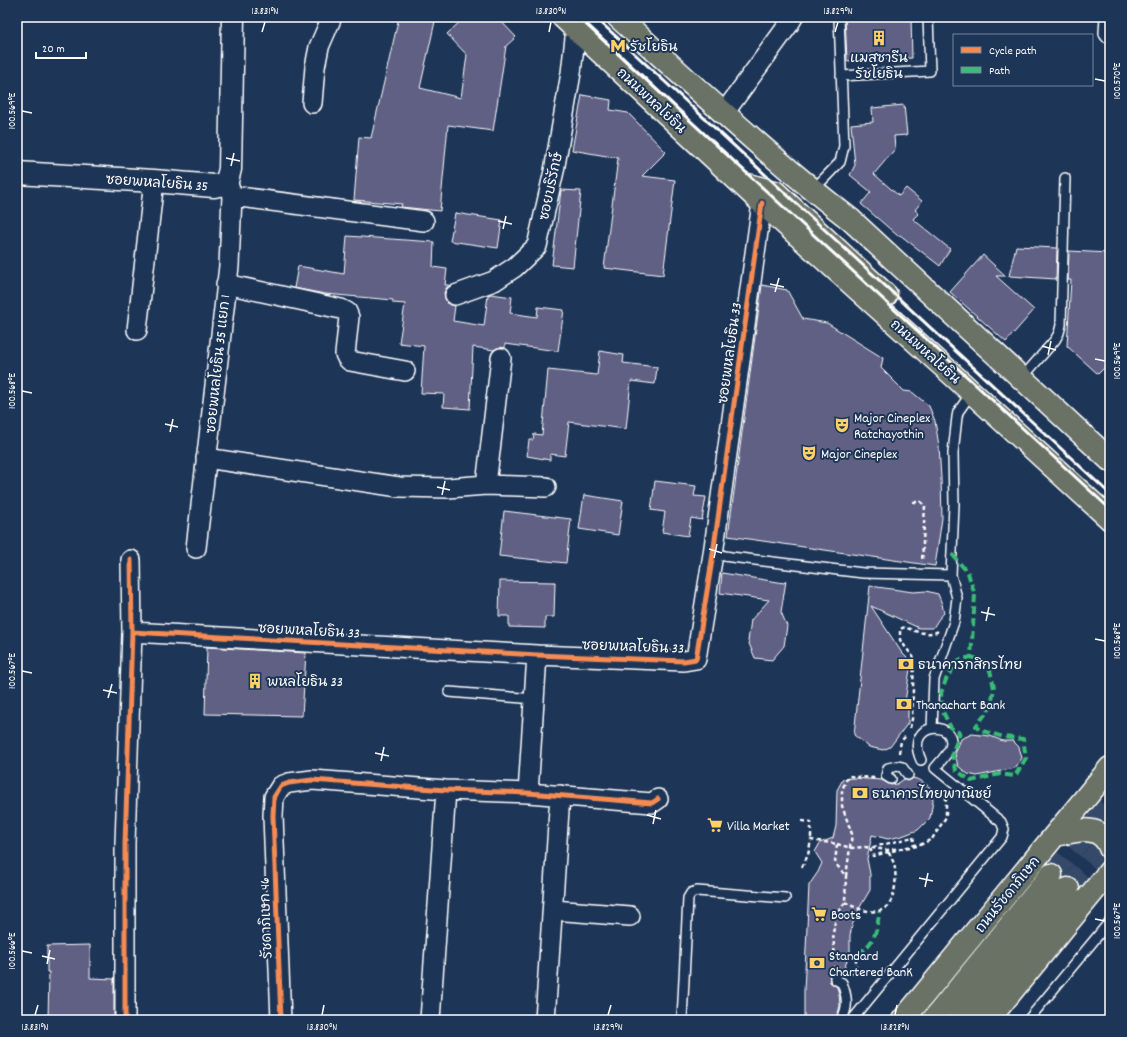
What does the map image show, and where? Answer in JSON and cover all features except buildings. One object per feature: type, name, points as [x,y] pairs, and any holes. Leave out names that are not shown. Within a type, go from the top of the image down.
[{"type":"main road","name":"ถนนพหลโยธิน","points":[[618,17],[813,191],[851,220],[1110,460]]},
{"type":"main road","name":"ถนนพหลโยธิน","points":[[570,23],[762,203],[972,392],[1110,519]]},
{"type":"main road","name":"ถนนพหลโยธิน","points":[[787,168],[801,192],[867,250],[906,300],[1110,502]]},
{"type":"main road","name":"ถนนพหลโยธิน","points":[[742,183],[775,192],[906,300],[1110,478]]},
{"type":"main road","name":"ถนนรัชดาภิเษก","points":[[904,1020],[1110,768]]},
{"type":"main road","points":[[1055,834],[1090,830],[1104,837],[1110,848]]},
{"type":"main road","points":[[988,1020],[1109,868]]},
{"type":"main road","name":"ถนนรัชดาภิเษก","points":[[933,1020],[1051,875]]},
{"type":"main road","points":[[961,1020],[1068,889]]},
{"type":"street","name":"ซอยพหลโยธิน 35","points":[[229,189],[233,17]]},
{"type":"street","points":[[312,103],[319,48],[332,17]]},
{"type":"street","points":[[724,113],[793,17]]},
{"type":"street","name":"ซอยบริรักษ์","points":[[455,295],[494,281],[515,267],[537,246],[554,171],[571,73],[570,23]]},
{"type":"street","name":"ซอยพหลโยธิน 35","points":[[17,173],[214,186],[223,184],[229,189]]},
{"type":"street","points":[[137,330],[154,181]]},
{"type":"street","points":[[229,189],[424,221]]},
{"type":"street","name":"ซอยพหลโยธิน 35 แยก 1","points":[[196,548],[229,266],[229,189]]},
{"type":"street","name":"ซอยพหลโยธิน 33","points":[[132,632],[537,655],[684,661],[696,659],[713,554],[762,203]]},
{"type":"street","points":[[226,284],[341,309],[347,312],[350,317],[345,354],[346,358],[350,361],[405,371]]},
{"type":"street","points":[[486,485],[501,358]]},
{"type":"street","points":[[206,458],[399,488],[448,488],[486,485],[546,487]]},
{"type":"street","points":[[125,1020],[125,844],[132,632],[131,560]]},
{"type":"street","points":[[528,793],[537,655]]},
{"type":"street","name":"รัชดาภิเษก 46","points":[[281,1020],[273,816],[274,797],[281,786],[289,783],[312,780],[446,790],[528,793],[652,802],[658,799]]},
{"type":"street","points":[[430,1020],[446,790]]},
{"type":"street","points":[[545,1020],[560,795]]},
{"type":"street","points":[[552,910],[630,916]]},
{"type":"lane","points":[[813,191],[840,162],[844,146],[839,17]]},
{"type":"lane","points":[[841,76],[930,71],[928,17]]},
{"type":"lane","points":[[1022,378],[1055,340],[1061,325],[1065,178]]},
{"type":"lane","points":[[932,728],[934,679],[954,622],[957,598],[951,575],[954,505],[953,446],[958,412],[972,392]]},
{"type":"lane","points":[[713,554],[863,573],[921,573],[951,575]]},
{"type":"lane","points":[[449,692],[535,699]]},
{"type":"lane","points":[[852,1020],[1002,837],[1004,829],[1001,822],[935,768],[948,752],[951,742],[946,732],[940,728],[932,728],[924,731],[919,741],[918,752],[921,760]]},
{"type":"lane","points":[[891,779],[886,776],[888,768],[897,766],[902,767],[908,774]]},
{"type":"lane","points":[[682,1020],[688,898],[691,893],[697,891],[785,898]]},
{"type":"lane","points":[[1028,1020],[1110,921]]},
{"type":"lane","points":[[835,972],[835,979],[842,983],[847,997],[844,1015],[841,1020]]},
{"type":"path","points":[[913,502],[921,502],[925,505],[921,573]]},
{"type":"path","points":[[897,766],[901,741],[908,733],[912,719],[914,665],[914,658],[900,640],[900,629],[905,627],[915,632],[929,634],[937,632],[940,626]]},
{"type":"path","points":[[856,956],[856,965],[853,974],[835,972],[833,933],[836,917],[845,902],[846,876],[852,834],[842,806],[842,790],[848,776],[891,779]]},
{"type":"path","points":[[902,848],[918,846],[932,839],[946,817],[947,796],[945,789]]},
{"type":"path","points":[[802,821],[812,822],[808,855],[802,866]]},
{"type":"path","points":[[913,837],[914,845],[873,856],[870,848],[913,837]]},
{"type":"path","points":[[811,840],[851,848],[866,847],[888,851]]},
{"type":"path","points":[[837,844],[835,863],[846,876]]},
{"type":"path","points":[[845,902],[865,910],[879,912],[889,905],[895,887],[896,869],[888,851]]},
{"type":"tunnel","points":[[1051,875],[1110,802]]},
{"type":"tunnel","points":[[1068,889],[1110,838]]},
{"type":"railway","points":[[578,17],[1110,509]]},
{"type":"railway","points":[[595,17],[1110,494]]},
{"type":"marked path","points":[[952,554],[968,573],[975,595],[971,657],[959,660],[947,677],[941,693],[943,712],[951,728],[960,733],[952,754],[956,770],[971,781],[1000,774],[1015,776],[1026,758],[1023,739],[1004,737],[979,730],[976,726],[991,707],[994,688],[990,670],[981,660],[971,657]]},
{"type":"marked path","points":[[835,954],[856,956],[867,947],[876,932],[879,912]]},
{"type":"cycle path","points":[[132,632],[537,655],[684,661],[696,659],[713,554],[762,203]]},
{"type":"cycle path","points":[[125,1020],[125,844],[132,632],[131,560]]},
{"type":"cycle path","points":[[281,1020],[273,816],[274,797],[281,786],[289,783],[312,780],[446,790],[528,793],[652,803],[658,799]]},
{"type":"place","name":"แมสซารีน รัชโยธิน","points":[[879,38]]},
{"type":"place","name":"รัชโยธิน","points":[[618,46]]},
{"type":"place","name":"Major Cineplex Ratchayothin","points":[[842,425]]},
{"type":"place","name":"Major Cineplex","points":[[809,453]]},
{"type":"place","name":"ธนาคารกสิกรไทย","points":[[906,664]]},
{"type":"place","name":"พหลโยธิน 33","points":[[255,681]]},
{"type":"place","name":"Thanachart Bank","points":[[904,704]]},
{"type":"place","name":"ธนาคารไทยพาณิชย์","points":[[860,793]]},
{"type":"place","name":"Villa Market","points":[[715,825]]},
{"type":"place","name":"Boots","points":[[819,914]]},
{"type":"place","name":"Standard Chartered BanK","points":[[817,963]]}]
